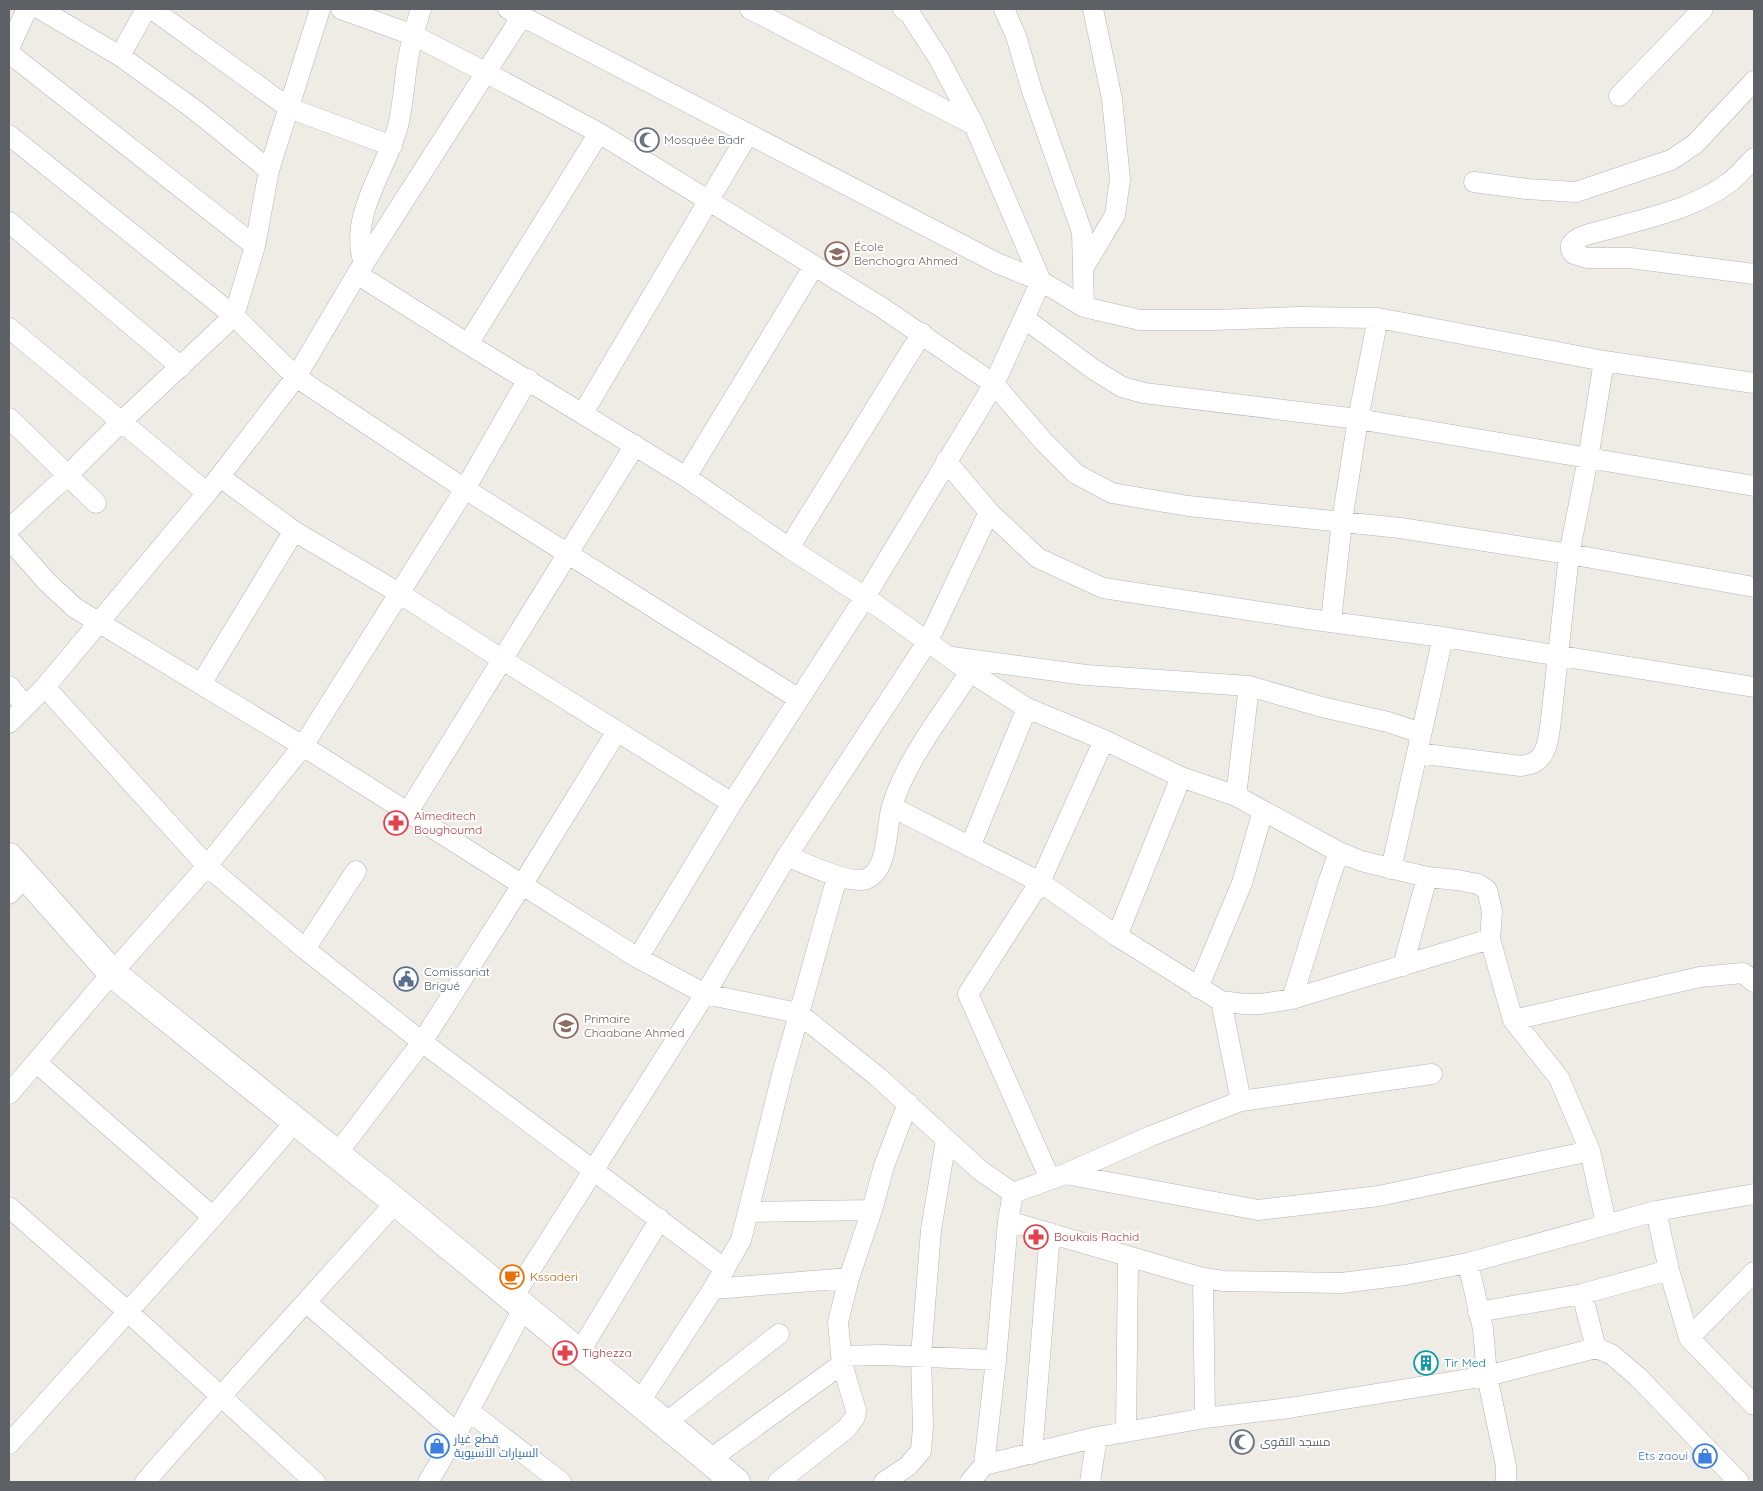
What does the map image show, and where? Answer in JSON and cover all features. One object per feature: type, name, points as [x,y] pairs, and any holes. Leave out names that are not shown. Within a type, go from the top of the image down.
[{"type":"street","points":[[9,48],[28,9]]},
{"type":"street","points":[[40,9],[120,56],[194,110],[269,170]]},
{"type":"street","points":[[120,56],[146,9]]},
{"type":"street","points":[[152,9],[289,108],[392,146]]},
{"type":"street","points":[[9,529],[234,316],[256,246],[269,170],[320,9]]},
{"type":"street","points":[[341,9],[413,35],[487,72],[599,133],[881,307],[922,333],[994,384],[1043,441],[1076,474],[1112,493],[1188,506],[1400,528],[1569,554],[1754,587]]},
{"type":"street","points":[[361,269],[360,232],[373,184],[392,146],[403,100],[407,64],[413,35],[421,9]]},
{"type":"street","points":[[750,9],[974,125]]},
{"type":"street","points":[[638,958],[732,803],[864,597],[994,384],[1042,281],[974,125],[939,59],[910,14],[903,9]]},
{"type":"street","points":[[1004,9],[1016,36],[1032,91],[1082,232],[1084,307]]},
{"type":"street","points":[[1084,267],[1115,215],[1120,179],[1112,99],[1093,9]]},
{"type":"street","points":[[1619,96],[1703,9]]},
{"type":"street","points":[[9,723],[45,687],[214,485],[296,377],[361,269],[487,72],[515,12],[997,263],[1042,281],[1084,307],[1140,320],[1299,317],[1378,318],[1604,361],[1754,383]]},
{"type":"street","points":[[9,52],[256,246]]},
{"type":"street","points":[[1474,182],[1526,189],[1576,192],[1671,160],[1695,144],[1754,81]]},
{"type":"street","points":[[468,344],[599,133]]},
{"type":"street","points":[[582,413],[748,134]]},
{"type":"street","points":[[9,135],[234,316],[296,377],[465,489],[799,699]]},
{"type":"street","points":[[1754,158],[1730,182],[1703,199],[1645,219],[1576,239],[1571,245],[1571,250],[1574,254],[1587,258],[1630,258],[1754,274]]},
{"type":"street","points":[[9,222],[181,367]]},
{"type":"street","points":[[686,477],[814,266]]},
{"type":"street","points":[[361,269],[468,344],[686,477],[864,597],[970,672],[1027,708],[1104,740],[1181,777],[1236,796],[1339,852],[1361,861],[1427,877],[1478,884],[1486,890],[1492,911],[1490,939],[1513,1020],[1559,1078],[1590,1151],[1606,1223]]},
{"type":"street","points":[[1024,318],[1093,369],[1122,387],[1144,393],[1358,419],[1754,486]]},
{"type":"street","points":[[1331,621],[1342,521],[1358,419],[1378,318]]},
{"type":"street","points":[[9,328],[122,421],[214,485],[399,593],[502,660],[732,803]]},
{"type":"street","points":[[789,548],[922,333]]},
{"type":"street","points":[[1417,753],[1521,766],[1533,763],[1543,755],[1548,741],[1559,656],[1569,554],[1588,459],[1604,361]]},
{"type":"street","points":[[9,1094],[112,973],[207,866],[303,746],[465,489],[528,380]]},
{"type":"street","points":[[9,418],[96,503]]},
{"type":"street","points":[[408,812],[635,445]]},
{"type":"street","points":[[946,461],[989,512],[1038,558],[1103,588],[1443,637],[1754,687]]},
{"type":"street","points":[[428,1482],[469,1411],[518,1303],[594,1171],[705,994],[787,856],[928,641],[989,512]]},
{"type":"street","points":[[201,684],[294,531]]},
{"type":"street","points":[[9,539],[75,608],[303,746],[638,958],[705,994],[798,1014],[878,1077],[981,1171],[1013,1193]]},
{"type":"street","points":[[1391,869],[1443,637]]},
{"type":"street","points":[[950,657],[1086,674],[1249,686],[1322,707],[1388,722],[1421,733]]},
{"type":"street","points":[[787,856],[837,877],[862,880],[874,874],[883,859],[892,807],[908,767],[970,672]]},
{"type":"street","points":[[9,686],[25,706]]},
{"type":"street","points":[[1236,796],[1249,686]]},
{"type":"street","points":[[45,687],[207,866],[305,949],[422,1042],[725,1269]]},
{"type":"street","points":[[970,847],[1027,708]]},
{"type":"street","points":[[336,1156],[422,1042],[617,731]]},
{"type":"street","points":[[1057,1176],[968,994],[1040,882],[1104,740]]},
{"type":"street","points":[[1117,936],[1181,777]]},
{"type":"street","points":[[892,807],[1040,882],[1117,936],[1221,1001],[1262,1004],[1292,999],[1490,939]]},
{"type":"street","points":[[1198,988],[1242,883],[1264,811]]},
{"type":"street","points":[[1292,999],[1339,852]]},
{"type":"street","points":[[305,949],[356,871]]},
{"type":"street","points":[[15,876],[112,973],[336,1156],[396,1202],[736,1482]]},
{"type":"street","points":[[639,1403],[713,1289],[741,1240],[798,1014],[837,877]]},
{"type":"street","points":[[1403,966],[1427,877]]},
{"type":"street","points":[[1513,1020],[1700,977],[1743,973],[1754,982]]},
{"type":"street","points":[[1221,1001],[1241,1101]]},
{"type":"street","points":[[37,1063],[214,1217]]},
{"type":"street","points":[[1013,1193],[1241,1101],[1432,1074]]},
{"type":"street","points":[[778,1482],[846,1429],[855,1417],[856,1410],[842,1360],[838,1322],[849,1278],[872,1210],[884,1166],[908,1103]]},
{"type":"street","points":[[9,1444],[214,1217],[295,1122]]},
{"type":"street","points":[[884,1482],[908,1466],[921,1451],[923,1426],[921,1356],[931,1230],[946,1140]]},
{"type":"street","points":[[1057,1176],[1258,1210],[1379,1196],[1590,1151]]},
{"type":"street","points":[[970,1482],[984,1465],[996,1360],[1008,1221],[1013,1193]]},
{"type":"street","points":[[1008,1221],[1203,1278],[1224,1281],[1340,1283],[1406,1275],[1468,1263],[1656,1210],[1754,1194]]},
{"type":"street","points":[[145,1482],[396,1202]]},
{"type":"street","points":[[9,1207],[128,1311],[316,1482]]},
{"type":"street","points":[[749,1212],[872,1210]]},
{"type":"street","points":[[1656,1210],[1669,1270],[1689,1338],[1754,1405]]},
{"type":"street","points":[[579,1353],[660,1219]]},
{"type":"street","points":[[1032,1454],[1050,1232]]},
{"type":"street","points":[[1126,1432],[1128,1257]]},
{"type":"street","points":[[1468,1263],[1482,1329],[1487,1376],[1506,1466],[1506,1482]]},
{"type":"street","points":[[1478,1312],[1582,1294],[1669,1270]]},
{"type":"street","points":[[1689,1338],[1754,1272]]},
{"type":"street","points":[[713,1289],[849,1278]]},
{"type":"street","points":[[1203,1278],[1205,1418]]},
{"type":"street","points":[[1582,1294],[1596,1348]]},
{"type":"street","points":[[307,1302],[457,1433]]},
{"type":"street","points":[[664,1424],[779,1334]]},
{"type":"street","points":[[984,1465],[1097,1437],[1205,1418],[1289,1408],[1487,1376],[1596,1348],[1611,1354],[1638,1377],[1739,1482]]},
{"type":"street","points":[[709,1460],[842,1360],[921,1356],[996,1360]]},
{"type":"street","points":[[469,1411],[560,1482]]},
{"type":"street","points":[[1090,1482],[1097,1437]]},
{"type":"place","name":"Mosquée Badr","points":[[647,140]]},
{"type":"place","name":"École Benchogra Ahmed","points":[[837,254]]},
{"type":"place","name":"Almeditech Boughoumd","points":[[396,823]]},
{"type":"place","name":"Comissariat Brigué","points":[[406,979]]},
{"type":"place","name":"Primaire Chaabane Ahmed","points":[[566,1026]]},
{"type":"place","name":"Boukais Rachid","points":[[1036,1237]]},
{"type":"place","name":"Kssaderi","points":[[512,1277]]},
{"type":"place","name":"Tighezza","points":[[565,1353]]},
{"type":"place","name":"Tir Med","points":[[1426,1363]]},
{"type":"place","name":"مسجد التقوى","points":[[1242,1442]]},
{"type":"place","name":"قطع غيار السيارات الآسيوية","points":[[437,1446]]},
{"type":"place","name":"Ets zaoui","points":[[1705,1456]]}]
